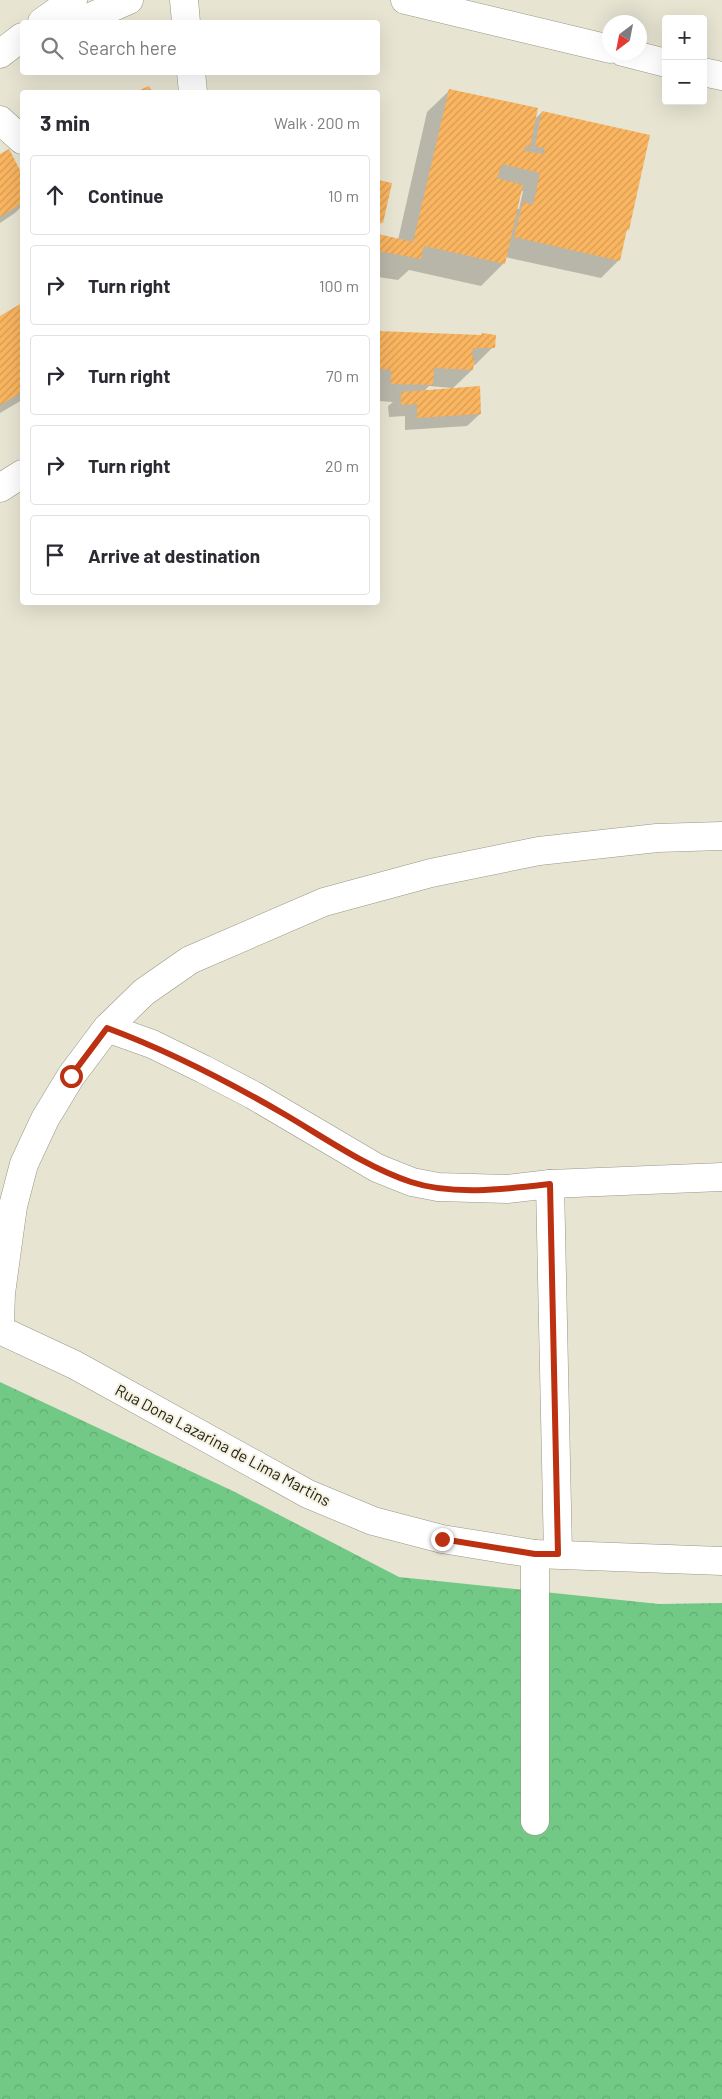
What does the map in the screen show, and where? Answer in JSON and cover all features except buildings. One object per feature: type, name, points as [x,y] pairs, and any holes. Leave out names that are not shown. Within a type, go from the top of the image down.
[{"type":"street","points":[[41,20],[42,0]]},
{"type":"street","points":[[44,20],[73,0]]},
{"type":"street","points":[[84,20],[129,0]]},
{"type":"street","points":[[184,0],[186,20]]},
{"type":"street","points":[[404,0],[602,47]]},
{"type":"street","points":[[0,54],[20,39]]},
{"type":"street","points":[[0,58],[20,49]]},
{"type":"street","points":[[647,58],[662,62]]},
{"type":"street","points":[[707,73],[722,76]]},
{"type":"street","points":[[191,75],[194,90]]},
{"type":"street","points":[[0,120],[20,138]]},
{"type":"street","points":[[0,488],[20,475]]},
{"type":"street","points":[[0,1321],[1,1293],[13,1206],[24,1164],[45,1119],[71,1076],[107,1028],[144,992],[190,960],[324,902],[431,873],[539,851],[657,838],[722,836]]},
{"type":"street","points":[[107,1028],[152,1044],[203,1069],[377,1168],[412,1182],[438,1187],[473,1190],[507,1189],[550,1184],[722,1177]]},
{"type":"street","points":[[535,1821],[546,1554],[550,1184]]},
{"type":"street","name":"Rua Dona Lazarina de Lima Martins","points":[[0,1330],[75,1365],[308,1494],[373,1520],[442,1539],[546,1554],[722,1561]]},
{"type":"green space","points":[[0,1382],[235,1492],[399,1577],[659,1604],[722,1603],[722,2099],[0,2099]]},
{"type":"route","points":[[71,1076],[107,1028],[152,1044],[203,1069],[377,1168],[412,1182],[438,1187],[473,1190],[507,1189],[550,1184],[558,1554],[535,1554],[442,1539]]}]
